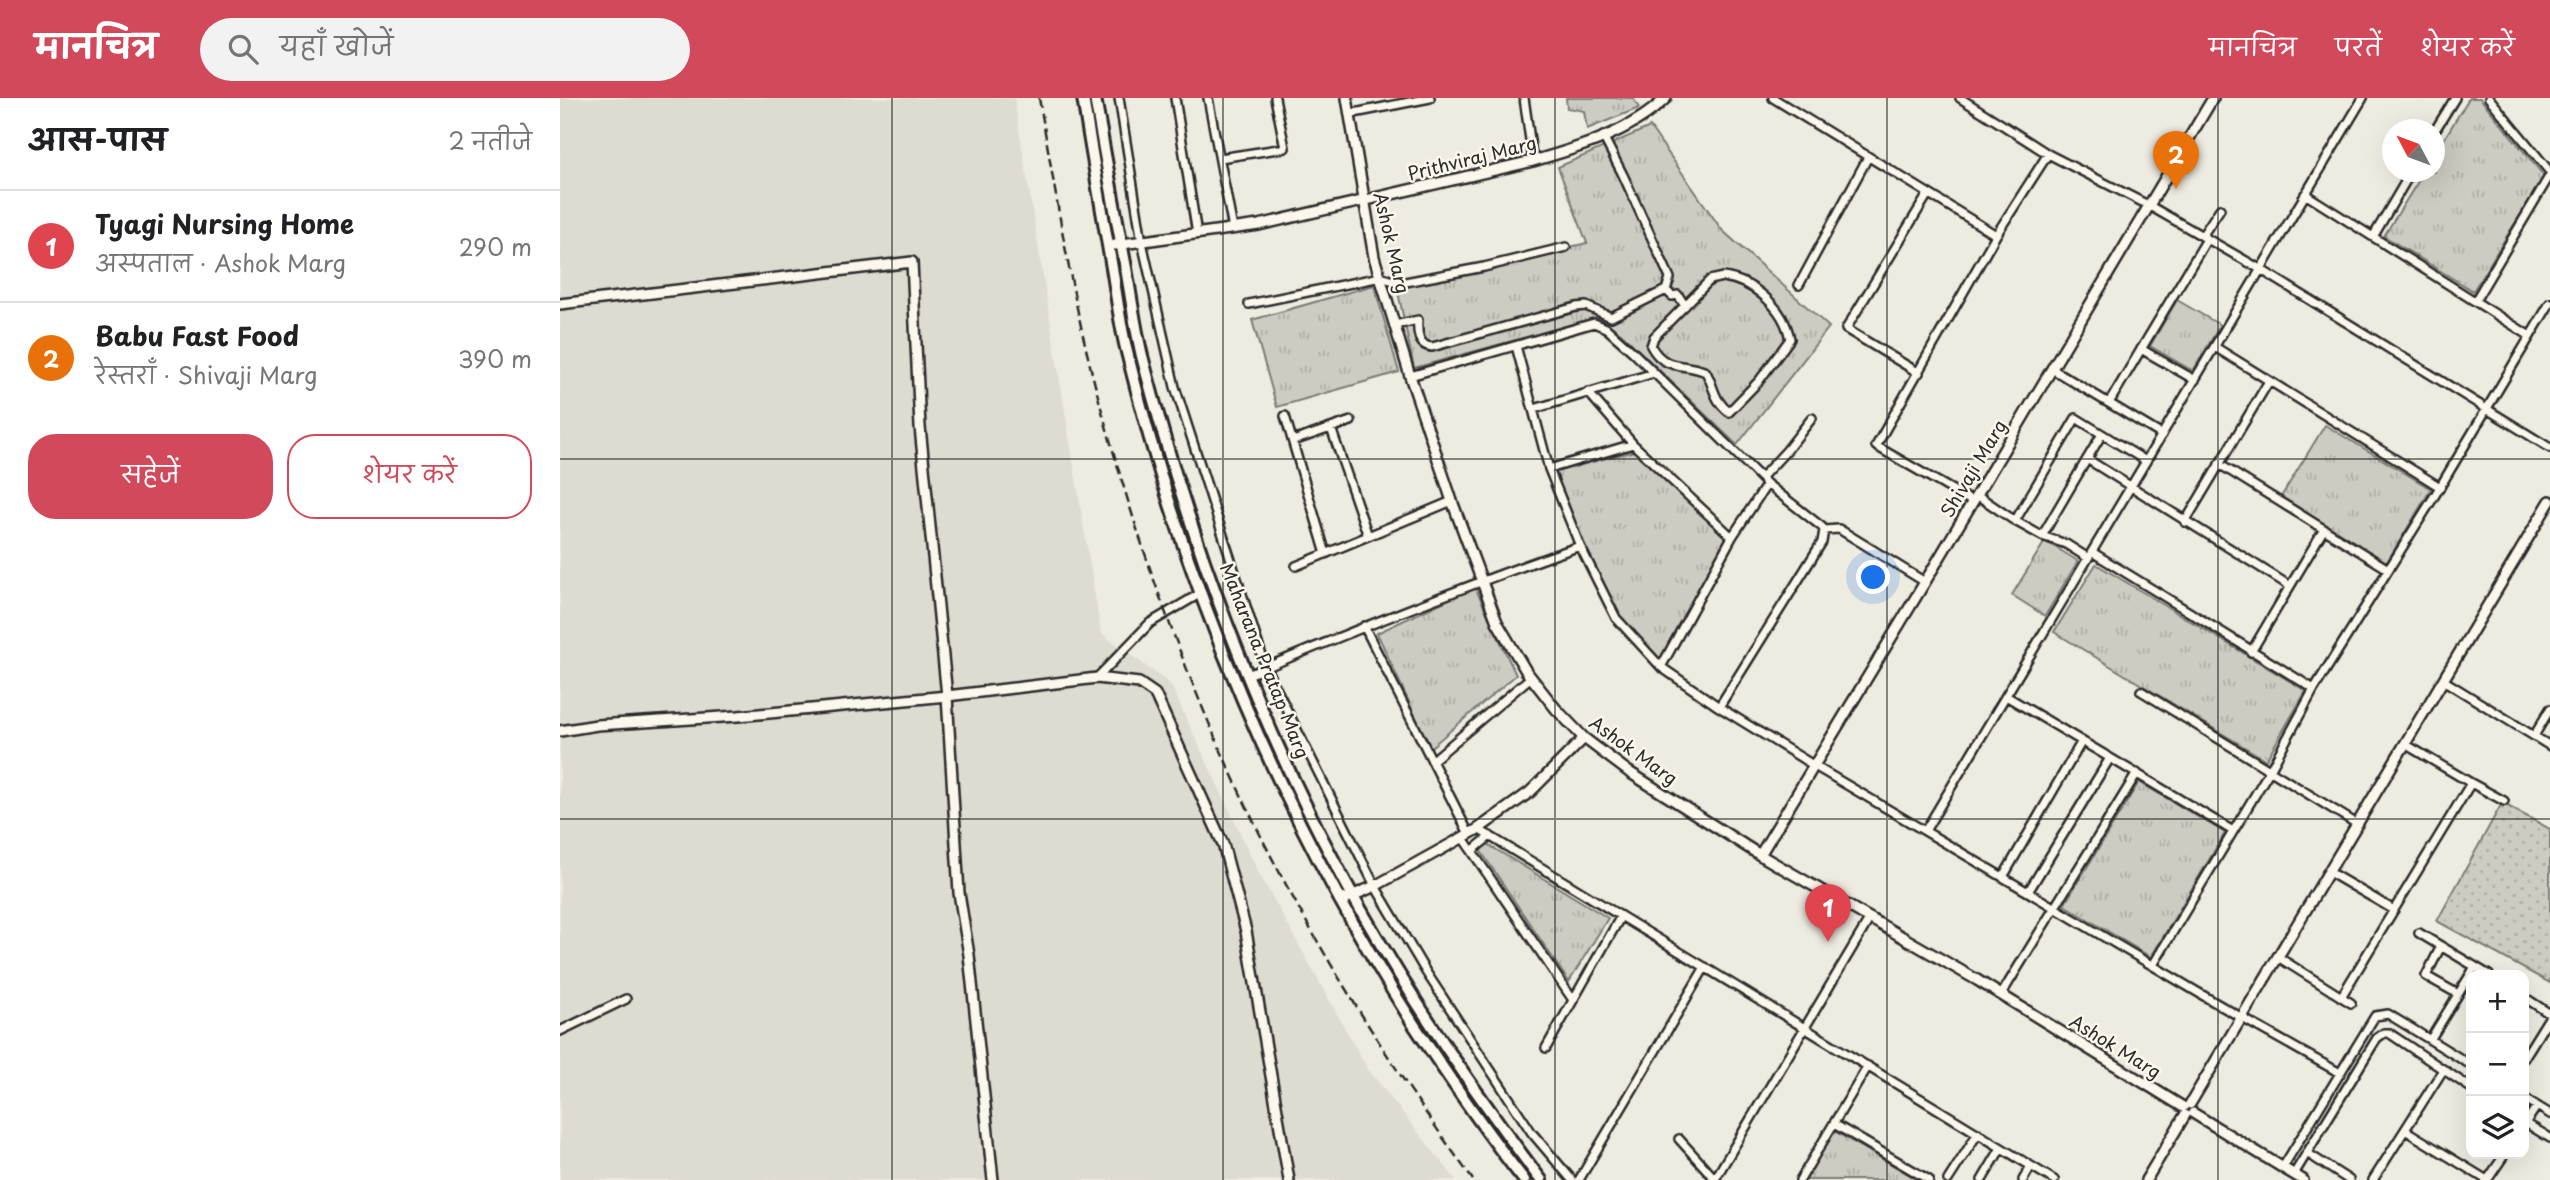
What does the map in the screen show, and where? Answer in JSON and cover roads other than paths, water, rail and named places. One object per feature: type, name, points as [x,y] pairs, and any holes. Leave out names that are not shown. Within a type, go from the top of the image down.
[{"type":"main road","name":"Maharana Pratap Marg","points":[[1083,98],[1127,352],[1140,403],[1161,478],[1232,675],[1261,744],[1340,901],[1444,1071],[1493,1142],[1524,1180]]},
{"type":"main road","name":"Maharana Pratap Marg","points":[[1095,98],[1141,351],[1192,529],[1248,675],[1308,810],[1353,894],[1402,978],[1505,1133],[1541,1180]]},
{"type":"street","points":[[1119,98],[1142,242],[1175,387],[1266,668],[1375,886],[1426,972],[1532,1133],[1572,1180]]},
{"type":"street","points":[[1175,98],[1198,234]]},
{"type":"street","points":[[1208,98],[1233,229]]},
{"type":"street","points":[[1220,158],[1285,148],[1275,98]]},
{"type":"street","name":"Ashok Marg","points":[[1347,98],[1363,201],[1381,277],[1410,376],[1452,501],[1497,622],[1531,677],[1556,709],[1584,738],[1629,772],[1760,855],[2001,995],[2303,1180]]},
{"type":"street","points":[[1349,114],[1430,98]]},
{"type":"street","points":[[1524,98],[1533,161]]},
{"type":"street","name":"Prithviraj Marg","points":[[1108,247],[1233,229],[1533,161],[1571,150],[1603,136],[1640,118],[1666,98]]},
{"type":"street","points":[[1773,98],[1996,235]]},
{"type":"street","points":[[1960,98],[2048,154],[2148,205],[2260,270],[2550,448]]},
{"type":"street","name":"Shivaji Marg","points":[[1760,855],[2213,98]]},
{"type":"street","points":[[1925,831],[2363,98]]},
{"type":"street","points":[[2442,119],[2455,98]]},
{"type":"street","points":[[2475,301],[2550,174],[2488,98]]},
{"type":"street","points":[[1395,325],[1418,320],[1421,341],[1432,347],[1576,307],[1586,306],[1611,317],[1666,290],[1670,278],[1603,136]]},
{"type":"street","points":[[2048,154],[1996,235],[1876,446],[2042,536],[2090,555],[2314,689]]},
{"type":"street","points":[[1799,285],[1868,157]]},
{"type":"street","points":[[2373,237],[2406,182]]},
{"type":"street","points":[[1919,373],[1846,329],[1928,194]]},
{"type":"street","points":[[2305,194],[2530,336]]},
{"type":"street","points":[[2109,403],[2220,209]]},
{"type":"street","points":[[1249,304],[1381,277],[1400,283],[1484,267],[1566,247]]},
{"type":"street","points":[[560,304],[912,262],[920,426],[947,696],[959,893],[969,955],[993,1180]]},
{"type":"street","points":[[1723,277],[1739,279],[1762,294],[1787,326],[1790,340],[1759,381],[1729,412],[1714,394],[1706,372],[1672,365],[1656,356],[1651,346],[1654,337],[1685,306],[1710,280],[1723,277]]},
{"type":"street","points":[[1666,290],[1672,296],[1678,295],[1685,306]]},
{"type":"street","points":[[2152,965],[2270,770],[2314,689],[2440,487],[2550,303]]},
{"type":"street","points":[[1410,376],[1594,323],[1606,328],[1764,481],[1819,524],[1824,530],[1822,542],[1719,707]]},
{"type":"street","points":[[1516,346],[1549,469],[1580,546],[1616,618],[1661,667],[1719,707],[1813,765],[2340,1073]]},
{"type":"street","points":[[2215,347],[2440,487]]},
{"type":"street","points":[[2141,349],[2194,380]]},
{"type":"street","points":[[2052,369],[2162,435]]},
{"type":"street","points":[[1534,409],[1654,373]]},
{"type":"street","points":[[2185,522],[2269,381]]},
{"type":"street","points":[[1588,392],[1633,444],[1732,537]]},
{"type":"street","points":[[1285,416],[1326,554]]},
{"type":"street","points":[[1661,667],[1764,481],[1812,418]]},
{"type":"street","points":[[2015,521],[2076,418],[2146,461]]},
{"type":"street","points":[[1293,440],[1351,421]]},
{"type":"street","points":[[1331,428],[1368,536]]},
{"type":"street","points":[[2042,536],[2102,434]]},
{"type":"street","points":[[1549,469],[1633,444]]},
{"type":"street","points":[[2087,459],[2290,586]]},
{"type":"street","points":[[2219,464],[2388,569]]},
{"type":"street","points":[[1296,566],[1452,501]]},
{"type":"street","points":[[2146,1180],[2550,501]]},
{"type":"street","points":[[1824,530],[1839,529],[1925,582]]},
{"type":"street","points":[[2251,652],[2324,529]]},
{"type":"street","points":[[1248,675],[1482,580],[1580,546]]},
{"type":"street","points":[[1097,678],[1150,623],[1201,593]]},
{"type":"street","points":[[1364,626],[1470,834],[1472,851],[1573,1000]]},
{"type":"street","points":[[1432,761],[1531,677]]},
{"type":"street","points":[[560,731],[597,725],[738,716],[947,696],[1097,678],[1139,683],[1155,694],[1223,844],[1246,931],[1289,1180]]},
{"type":"street","points":[[2443,680],[2550,746]]},
{"type":"street","points":[[2141,691],[2357,824]]},
{"type":"street","points":[[2006,696],[2233,831]]},
{"type":"street","points":[[2534,736],[2550,709]]},
{"type":"street","points":[[1340,901],[1375,886],[1470,834],[1530,792],[1584,738]]},
{"type":"street","points":[[2003,877],[2082,741]]},
{"type":"street","points":[[2405,744],[2504,801]]},
{"type":"street","points":[[2028,892],[2110,758]]},
{"type":"street","points":[[2001,995],[2137,773]]},
{"type":"street","points":[[2341,997],[2471,783]]},
{"type":"street","points":[[1470,834],[1490,836],[2054,1180]]},
{"type":"street","points":[[1472,851],[1490,836]]},
{"type":"street","points":[[2329,872],[2394,910]]},
{"type":"street","points":[[1546,1048],[1621,916]]},
{"type":"street","points":[[1679,1139],[1715,1180],[1870,918]]},
{"type":"street","points":[[2419,933],[2480,970]]},
{"type":"street","points":[[2441,946],[2426,976],[2458,995]]},
{"type":"street","points":[[2278,957],[2351,1003]]},
{"type":"street","points":[[1579,1180],[1705,967]]},
{"type":"street","points":[[2430,1040],[2475,967]]},
{"type":"street","points":[[560,1031],[626,999]]},
{"type":"street","points":[[2529,1000],[2550,1015],[2529,1050]]},
{"type":"street","points":[[2283,1167],[2375,1016],[2388,1014],[2466,1061]]},
{"type":"street","points":[[2294,1174],[2377,1038],[2384,1033],[2389,1033],[2466,1085]]},
{"type":"street","points":[[1800,1180],[1868,1066]]},
{"type":"street","points":[[2373,1180],[2443,1070]]},
{"type":"street","points":[[2529,1101],[2549,1111]]},
{"type":"street","points":[[2529,1116],[2537,1106]]},
{"type":"street","points":[[1834,1124],[1929,1180]]},
{"type":"street","points":[[2529,1126],[2550,1138]]},
{"type":"street","points":[[2406,1130],[2488,1180],[2502,1159]]},
{"type":"street","points":[[1948,1180],[1978,1133]]},
{"type":"street","points":[[1982,1180],[2001,1148]]},
{"type":"street","points":[[2307,1153],[2349,1180]]},
{"type":"street","points":[[2023,1180],[2031,1166]]},
{"type":"railway","points":[[1039,98],[1089,363],[1127,498],[1195,691],[1261,836],[1316,938],[1407,1085],[1473,1180]]},
{"type":"place","name":"Babu Fast Food","points":[[2176,189]]},
{"type":"place","name":"Tyagi Nursing Home","points":[[1828,942]]}]
